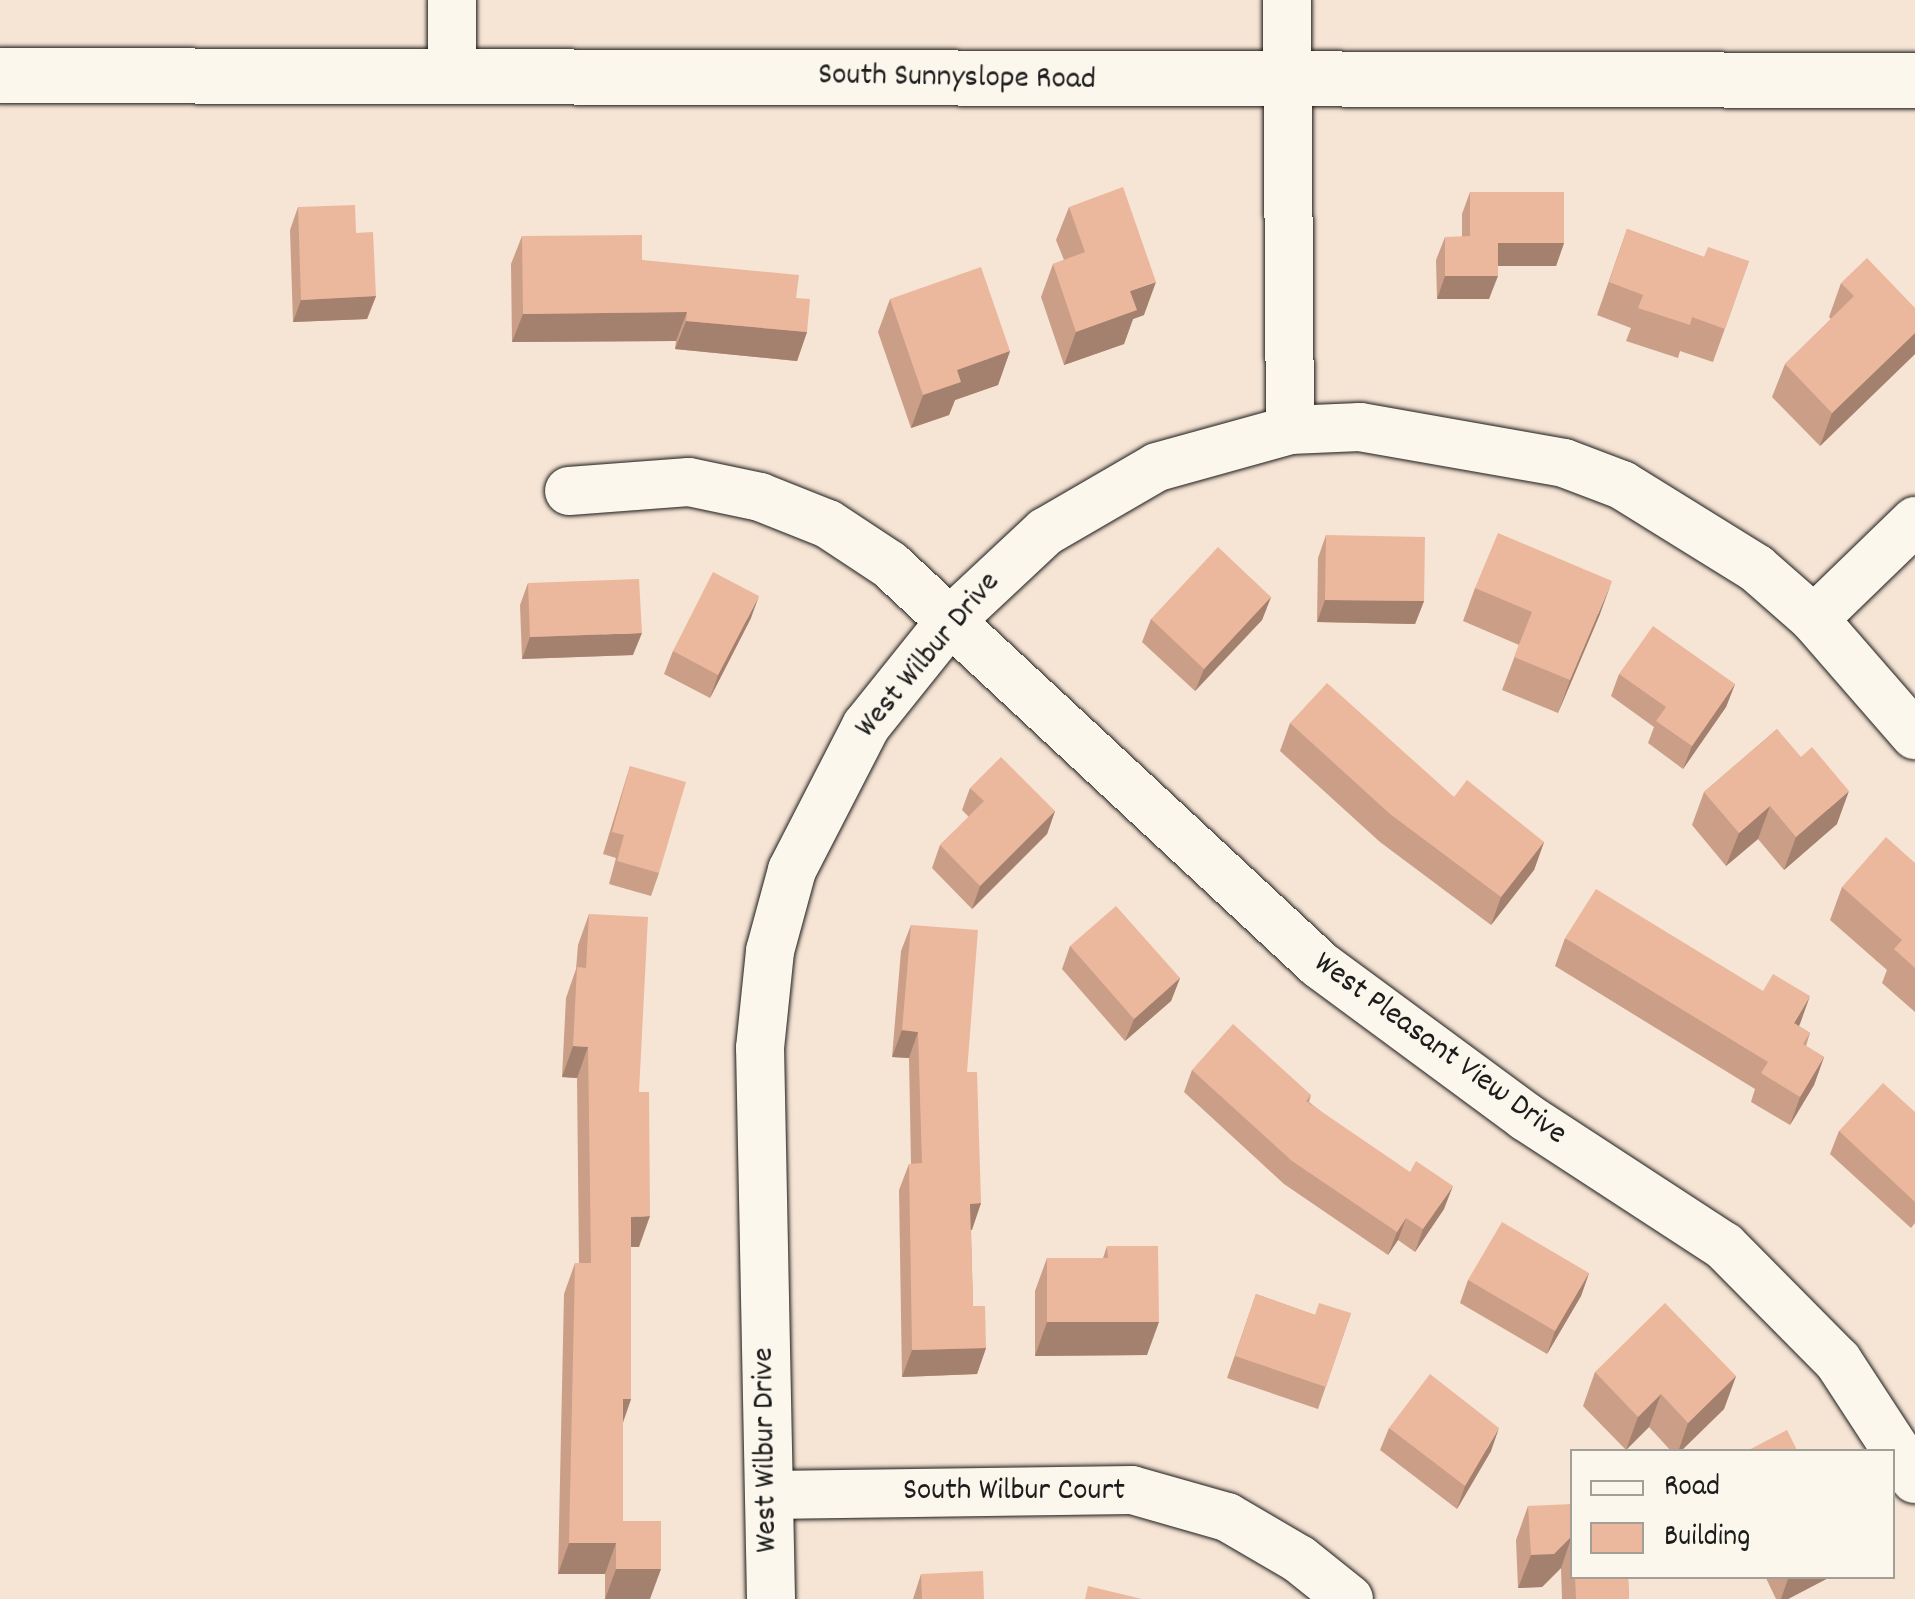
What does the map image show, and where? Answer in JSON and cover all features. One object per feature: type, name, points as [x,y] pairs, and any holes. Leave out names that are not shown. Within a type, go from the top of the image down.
[{"type":"street","points":[[452,0],[452,74]]},
{"type":"street","points":[[1286,0],[1290,430]]},
{"type":"street","name":"South Sunnyslope Road","points":[[0,75],[452,74],[1286,82],[1915,80]]},
{"type":"street","name":"West Wilbur Drive","points":[[771,1599],[760,1048],[770,952],[792,870],[824,797],[866,726],[952,620],[1004,566],[1103,494],[1229,442],[1290,430],[1360,427],[1469,441],[1564,463],[1622,484],[1699,528],[1814,619],[1915,735]]},
{"type":"street","name":"West Pleasant View Drive","points":[[569,491],[689,482],[760,497],[828,524],[890,565],[1320,966],[1526,1118],[1724,1246],[1838,1361],[1895,1449]]},
{"type":"street","points":[[1814,619],[1873,555],[1915,521]]},
{"type":"street","name":"West Pleasant View Drive","points":[[1895,1449],[1915,1480]]},
{"type":"street","name":"South Wilbur Court","points":[[769,1495],[1132,1490],[1227,1517],[1300,1559],[1349,1599]]},
{"type":"building","points":[[1123,187],[1156,282],[1130,291],[1137,310],[1076,332],[1053,264],[1085,252],[1069,207]]},
{"type":"building","points":[[1470,192],[1564,192],[1564,243],[1498,243],[1498,276],[1445,276],[1445,237],[1470,236]]},
{"type":"building","points":[[355,205],[356,233],[373,232],[376,296],[301,300],[298,207]]},
{"type":"building","points":[[1627,229],[1704,257],[1708,247],[1749,261],[1725,329],[1692,317],[1690,325],[1638,308],[1643,295],[1609,282]]},
{"type":"building","points":[[642,235],[642,260],[799,275],[796,298],[810,299],[807,332],[686,321],[687,312],[523,314],[522,236]]},
{"type":"building","points":[[1867,258],[1915,308],[1915,333],[1832,413],[1785,364],[1854,296],[1841,283]]},
{"type":"building","points":[[981,267],[1010,351],[957,370],[961,382],[923,395],[890,299]]},
{"type":"building","points":[[1498,533],[1612,581],[1570,680],[1514,657],[1532,612],[1475,588]]},
{"type":"building","points":[[1326,535],[1425,537],[1424,601],[1325,600]]},
{"type":"building","points":[[1218,547],[1271,597],[1204,669],[1151,619]]},
{"type":"building","points":[[713,572],[759,596],[718,675],[673,651]]},
{"type":"building","points":[[639,579],[642,633],[530,637],[528,583]]},
{"type":"building","points":[[1653,626],[1735,684],[1692,746],[1656,721],[1666,707],[1619,674]]},
{"type":"building","points":[[1327,683],[1454,797],[1467,780],[1544,842],[1501,897],[1390,814],[1290,723]]},
{"type":"building","points":[[1777,729],[1801,757],[1812,747],[1849,791],[1796,837],[1770,806],[1739,833],[1704,792]]},
{"type":"building","points":[[1001,757],[1055,811],[980,886],[940,845],[984,801],[970,788]]},
{"type":"building","points":[[630,766],[686,782],[659,873],[617,861],[624,835],[612,832]]},
{"type":"building","points":[[1886,837],[1915,863],[1915,968],[1894,949],[1902,940],[1842,887]]},
{"type":"building","points":[[1596,889],[1763,991],[1773,974],[1810,996],[1794,1023],[1810,1033],[1803,1044],[1824,1057],[1800,1097],[1761,1073],[1768,1062],[1565,938]]},
{"type":"building","points":[[1116,906],[1180,978],[1134,1019],[1070,946]]},
{"type":"building","points":[[589,914],[648,917],[639,1092],[649,1092],[650,1216],[631,1217],[631,1399],[623,1399],[623,1521],[661,1521],[661,1569],[616,1569],[616,1543],[569,1543],[575,1263],[591,1263],[588,1047],[573,1046],[577,967],[586,968]]},
{"type":"building","points":[[911,925],[978,930],[967,1072],[977,1072],[981,1203],[970,1204],[973,1306],[985,1306],[986,1348],[912,1350],[909,1164],[922,1163],[918,1032],[902,1030]]},
{"type":"building","points":[[1233,1024],[1311,1095],[1306,1101],[1410,1172],[1416,1161],[1453,1186],[1423,1229],[1406,1218],[1397,1232],[1292,1161],[1192,1070]]},
{"type":"building","points":[[1883,1083],[1915,1112],[1915,1202],[1839,1131]]},
{"type":"building","points":[[1502,1222],[1589,1273],[1555,1331],[1468,1280]]},
{"type":"building","points":[[1107,1246],[1158,1246],[1159,1322],[1047,1322],[1047,1258],[1108,1258]]},
{"type":"building","points":[[1256,1294],[1315,1315],[1319,1303],[1351,1313],[1326,1387],[1235,1356]]},
{"type":"building","points":[[1665,1303],[1736,1376],[1688,1423],[1661,1394],[1638,1417],[1595,1372]]},
{"type":"building","points":[[1430,1374],[1499,1428],[1465,1486],[1389,1428]]},
{"type":"building","points":[[1787,1430],[1796,1449],[1751,1449]]},
{"type":"building","points":[[1570,1504],[1570,1538],[1554,1554],[1531,1555],[1528,1506]]},
{"type":"building","points":[[983,1571],[984,1599],[922,1599],[921,1574]]},
{"type":"building","points":[[1575,1579],[1628,1579],[1629,1599],[1576,1599]]},
{"type":"building","points":[[1088,1586],[1142,1599],[1085,1599]]}]
